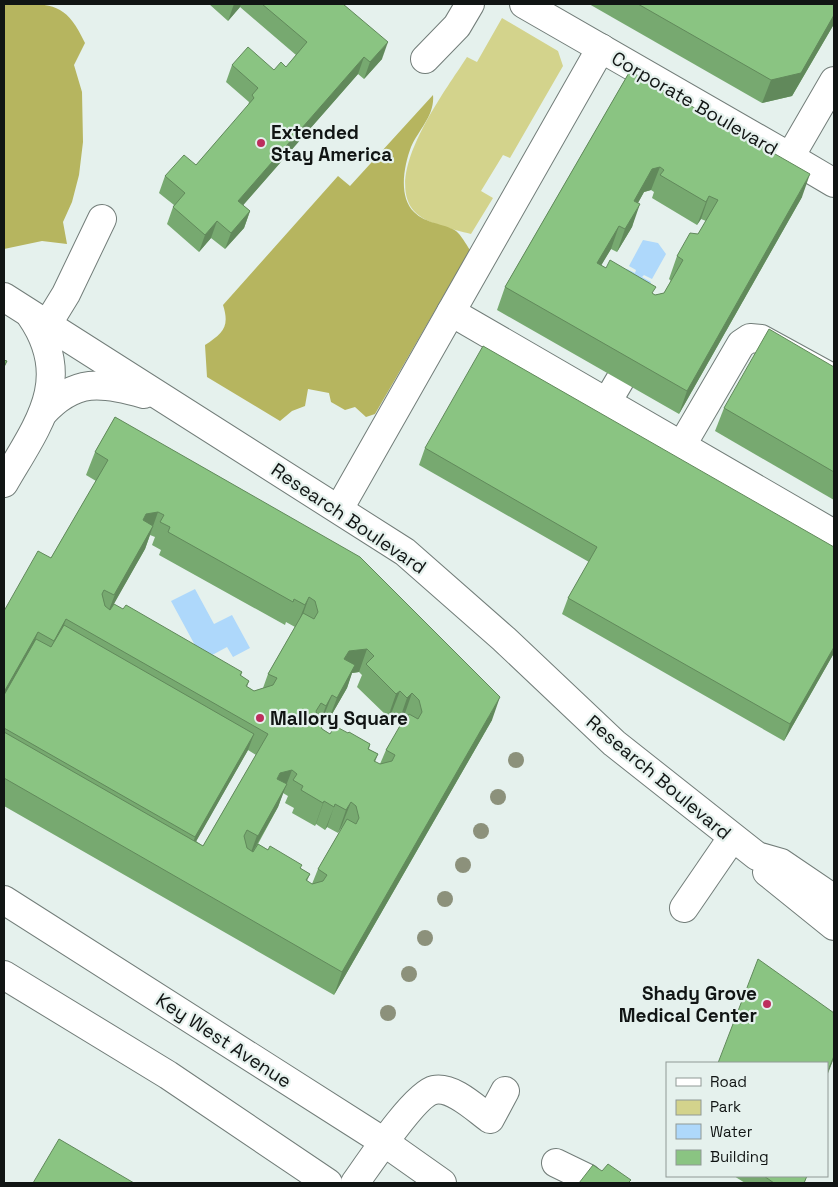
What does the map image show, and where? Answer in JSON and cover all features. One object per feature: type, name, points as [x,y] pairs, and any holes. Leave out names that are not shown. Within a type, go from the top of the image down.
[{"type":"street","points":[[425,59],[457,26],[470,4]]},
{"type":"street","name":"Corporate Boulevard","points":[[524,4],[790,157],[834,81]]},
{"type":"street","points":[[340,508],[601,48]]},
{"type":"street","points":[[790,157],[834,183]]},
{"type":"street","points":[[44,413],[52,381],[52,364],[38,319],[66,294],[102,219]]},
{"type":"street","name":"Research Boulevard","points":[[4,297],[183,412],[340,508],[405,552],[434,576],[614,743],[757,856],[781,863],[834,899]]},
{"type":"street","points":[[451,312],[568,393],[613,391],[682,445],[834,534]]},
{"type":"street","points":[[682,445],[741,344],[750,338],[761,339],[834,379]]},
{"type":"street","points":[[4,483],[44,413],[54,401],[78,388],[94,384],[117,386],[146,394],[183,412]]},
{"type":"street","points":[[684,908],[732,838]]},
{"type":"street","name":"Research Boulevard","points":[[757,856],[769,876],[834,926]]},
{"type":"street","name":"Key West Avenue","points":[[4,900],[384,1142],[442,1183]]},
{"type":"street","points":[[4,975],[168,1075],[328,1183]]},
{"type":"street","points":[[355,1183],[384,1142],[420,1100],[433,1090],[453,1094],[490,1119],[505,1091]]},
{"type":"street","points":[[556,1163],[587,1178]]},
{"type":"green space","points":[[502,18],[558,51],[563,66],[510,158],[503,155],[481,191],[493,198],[471,234],[433,223],[419,216],[414,211],[406,195],[406,176],[411,155],[421,132],[445,90],[467,57],[477,62]]},
{"type":"shaded area","points":[[4,4],[34,4],[55,7],[71,19],[85,43],[74,65],[82,92],[83,142],[79,175],[72,202],[63,222],[67,244],[42,241],[4,249]]},
{"type":"shaded area","points":[[433,95],[432,109],[414,140],[408,155],[404,181],[406,198],[414,212],[419,216],[456,231],[470,250],[375,414],[366,417],[355,407],[345,410],[331,402],[329,393],[308,389],[305,406],[292,411],[280,421],[207,377],[205,345],[223,329],[226,319],[223,305],[338,176],[350,186]]},
{"type":"water","points":[[643,240],[658,243],[666,254],[652,279],[644,275],[642,277],[651,282],[644,293],[620,280],[627,269],[635,273],[636,270],[629,266]]},
{"type":"water","points":[[195,589],[214,624],[232,615],[250,648],[233,657],[227,647],[203,660],[171,601]]},
{"type":"building","name":"Extended Stay America","points":[[262,4],[343,4],[388,42],[370,62],[364,57],[238,201],[250,211],[231,233],[217,221],[205,235],[173,207],[185,193],[165,176],[184,155],[196,165],[254,98],[252,95],[258,88],[232,65],[248,47],[274,70],[281,62],[286,67],[307,42]]},
{"type":"building","points":[[638,4],[834,4],[834,15],[801,73],[771,80]]},
{"type":"building","points":[[630,71],[810,174],[687,391],[505,287]],"holes":[[[660,167],[664,170],[660,175],[706,202],[709,196],[718,200],[698,234],[690,233],[677,256],[683,260],[664,293],[655,295],[652,293],[656,287],[610,260],[606,268],[597,263],[619,226],[625,229],[640,204],[634,201],[652,169]]]},
{"type":"building","points":[[769,329],[834,367],[834,472],[724,408]]},
{"type":"building","points":[[483,346],[834,547],[834,647],[790,724],[568,598],[597,547],[425,448]]},
{"type":"building","name":"Mallory Square","points":[[115,417],[360,557],[500,697],[342,972],[4,778],[4,732],[203,846],[268,734],[66,619],[54,641],[38,632],[4,692],[4,611],[38,551],[51,558],[108,460],[95,452]],"holes":[[[158,512],[164,515],[160,522],[170,527],[168,532],[293,602],[294,599],[305,605],[309,597],[315,601],[318,612],[314,619],[303,613],[268,674],[277,678],[273,685],[254,691],[246,686],[249,681],[240,675],[242,672],[126,605],[123,609],[114,604],[110,610],[105,606],[102,594],[104,590],[114,595],[153,526],[143,520],[146,514]],[[367,649],[374,656],[366,664],[396,694],[400,691],[407,698],[412,693],[419,700],[422,712],[418,719],[409,714],[386,750],[395,755],[392,761],[380,764],[374,761],[378,754],[368,749],[370,744],[349,732],[335,726],[330,734],[322,729],[316,711],[321,703],[326,706],[332,695],[337,698],[355,665],[344,659],[349,651]],[[292,770],[297,774],[293,780],[303,786],[301,790],[323,803],[324,801],[334,807],[335,804],[346,810],[351,802],[356,806],[359,818],[356,824],[347,819],[318,869],[327,875],[323,881],[312,884],[306,880],[310,874],[300,868],[302,865],[270,846],[268,850],[258,844],[253,852],[247,848],[244,836],[247,830],[258,836],[287,784],[277,779],[280,773]]]},
{"type":"building","points":[[64,625],[254,734],[195,837],[4,728],[4,695],[36,639],[51,647]]},
{"type":"building","name":"Shady Grove Medical Center","points":[[758,959],[834,1013],[834,1056],[828,1071],[828,1062],[718,1062]]},
{"type":"building","points":[[59,1139],[134,1183],[33,1183]]},
{"type":"building","points":[[608,1164],[631,1180],[628,1183],[579,1183],[593,1165],[602,1171]]},
{"type":"building","points":[[765,1177],[807,1177],[804,1183],[774,1183]]},
{"type":"place","name":"Extended Stay America","points":[[261,143]]},
{"type":"place","name":"Mallory Square","points":[[260,718]]},
{"type":"place","name":"Shady Grove Medical Center","points":[[767,1004]]}]
